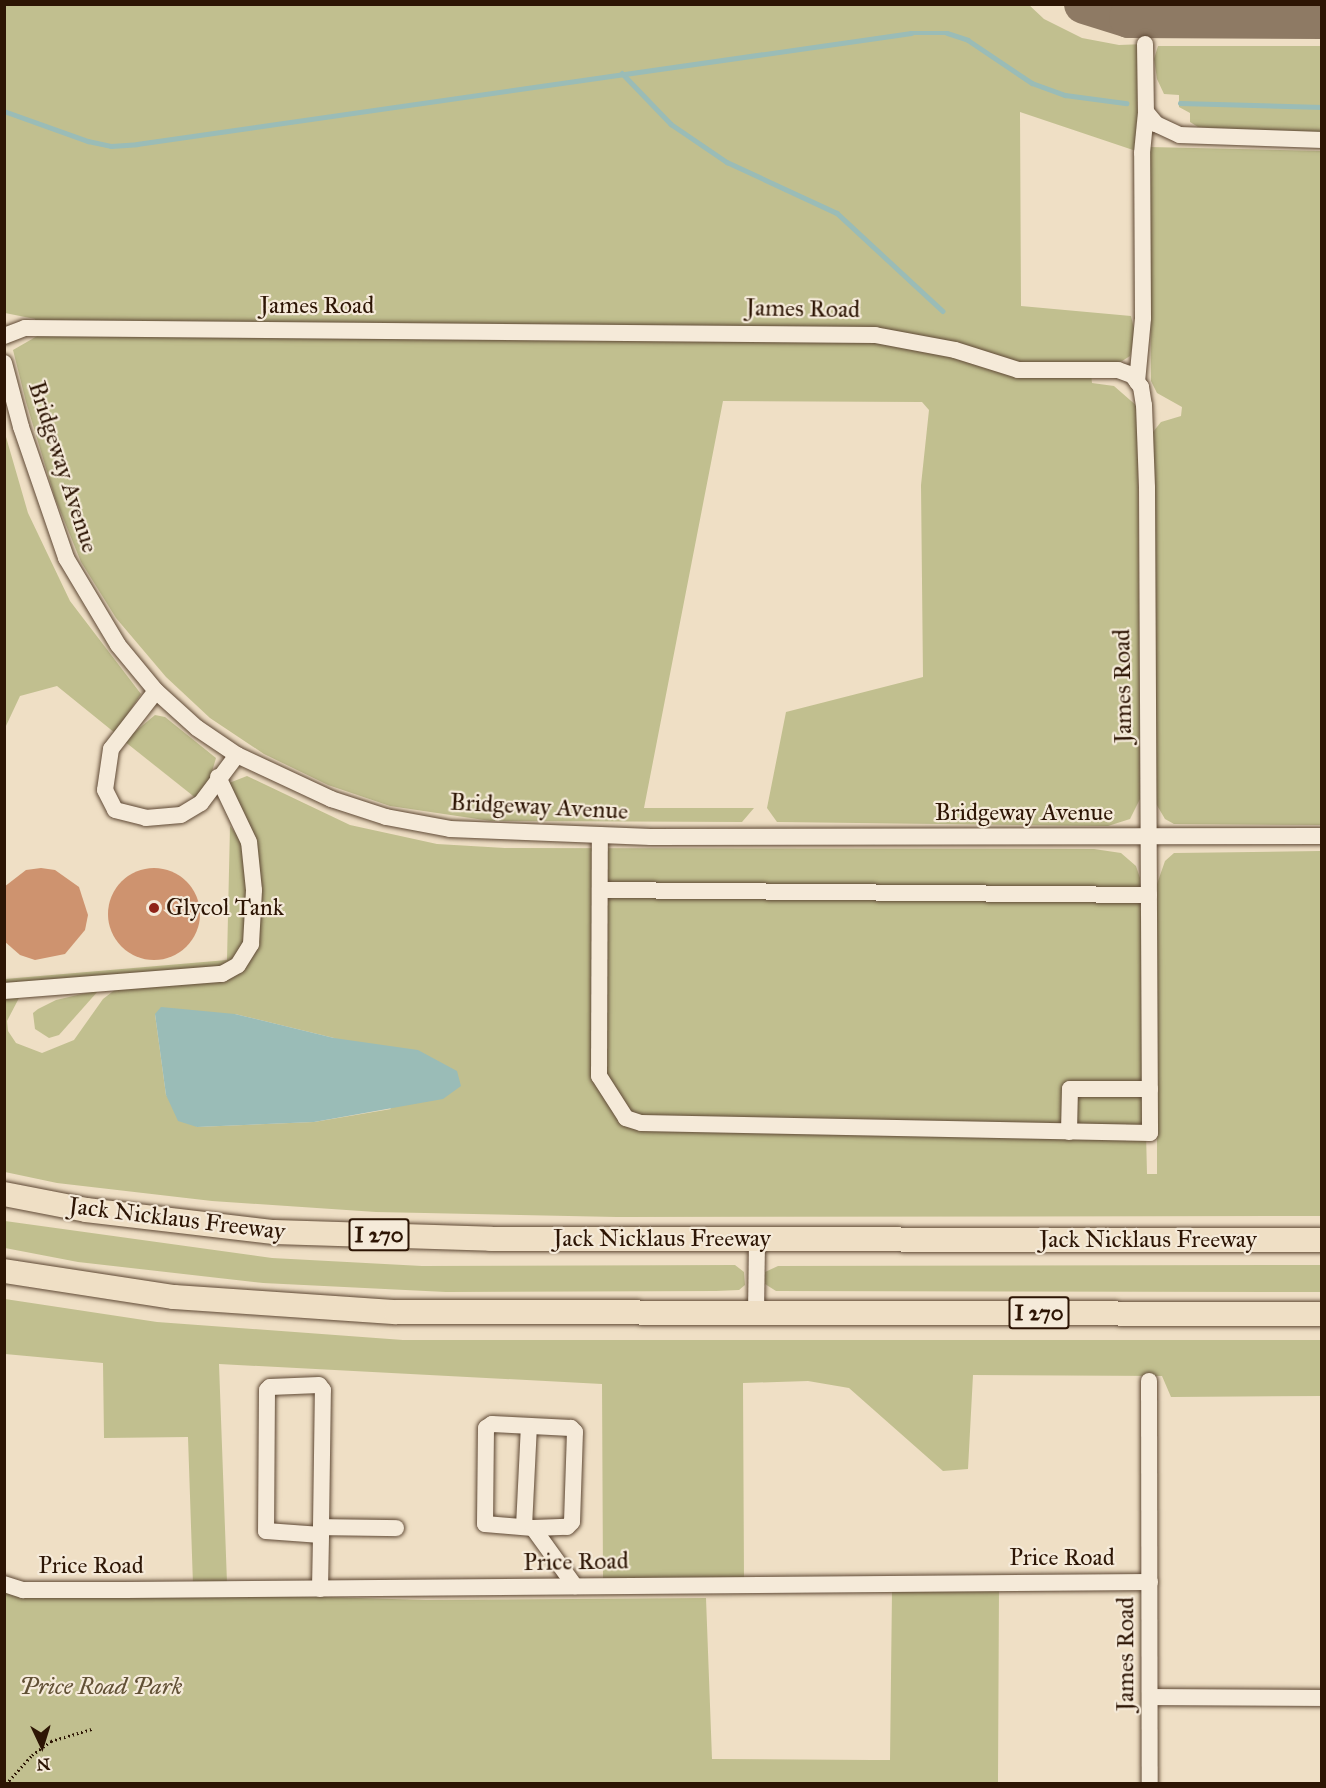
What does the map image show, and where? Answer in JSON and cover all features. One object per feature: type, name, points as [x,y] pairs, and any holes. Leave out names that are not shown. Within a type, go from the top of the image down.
[{"type":"highway","name":"Jack Nicklaus Freeway","points":[[4,1194],[86,1210],[274,1232],[492,1239],[1322,1240]]},
{"type":"highway","name":"I 270","points":[[4,1271],[174,1296],[396,1312],[1322,1314]]},
{"type":"street","points":[[1137,382],[1143,318],[1142,153],[1146,112],[1145,44]]},
{"type":"street","points":[[1146,112],[1156,124],[1180,135],[1322,140]]},
{"type":"street","name":"James Road","points":[[4,336],[25,328],[875,335],[955,350],[1018,370],[1118,370],[1132,375],[1137,382],[1144,405],[1145,440],[1150,1133],[1069,1132]]},
{"type":"street","name":"Bridgeway Avenue","points":[[4,363],[21,427],[66,558],[118,645],[156,691],[197,728],[237,755],[331,799],[386,817],[450,829],[600,835],[1322,836]]},
{"type":"street","points":[[156,691],[111,749],[106,799],[115,810],[129,815],[181,815],[201,803],[218,777],[237,755]]},
{"type":"street","points":[[4,991],[222,974],[238,965],[251,944],[254,890],[249,842],[218,777]]},
{"type":"street","points":[[600,835],[599,1076],[626,1118],[641,1123],[1069,1132],[1070,1089],[1150,1089]]},
{"type":"street","points":[[600,890],[1149,895]]},
{"type":"street","points":[[756,1313],[757,1239]]},
{"type":"street","name":"James Road","points":[[1149,1381],[1150,1784]]},
{"type":"street","points":[[320,1589],[321,1531],[323,1390],[319,1385],[270,1387],[267,1390],[266,1531],[321,1531],[396,1528]]},
{"type":"street","points":[[492,1424],[529,1426],[571,1428],[575,1432],[572,1522],[567,1527],[485,1524],[486,1428],[492,1424]]},
{"type":"street","points":[[529,1426],[529,1527],[575,1586]]},
{"type":"street","name":"Price Road","points":[[4,1584],[23,1590],[1150,1582]]},
{"type":"street","points":[[1150,1696],[1322,1698]]},
{"type":"path","points":[[6,1784],[32,1755],[51,1741],[92,1729]]},
{"type":"green space","points":[[1028,4],[1044,19],[1082,38],[1119,45],[1145,44],[1142,153],[1020,112],[1021,306],[1131,316],[1135,333],[1130,356],[1119,363],[1090,364],[1092,383],[1114,386],[1138,407],[1140,799],[1130,819],[1108,826],[777,822],[767,808],[786,712],[923,677],[921,485],[929,410],[922,402],[723,401],[644,808],[754,808],[742,822],[491,821],[390,806],[328,785],[264,754],[210,718],[166,677],[116,618],[81,562],[55,498],[26,402],[13,350],[39,335],[35,319],[5,313],[4,5]]},
{"type":"green space","points":[[1158,46],[1321,46],[1321,134],[1198,127],[1190,122],[1190,113],[1179,107],[1179,95],[1164,94],[1157,79],[1154,59]]},
{"type":"green space","points":[[1149,147],[1321,151],[1321,825],[1174,824],[1165,819],[1155,802],[1153,432],[1161,422],[1181,416],[1182,407],[1157,393],[1151,381]]},
{"type":"green space","points":[[4,430],[28,513],[70,601],[141,694],[115,733],[57,686],[20,696],[5,728]]},
{"type":"green space","points":[[155,715],[165,717],[216,758],[209,782],[197,799],[124,741]]},
{"type":"green space","points":[[247,776],[350,825],[437,844],[505,848],[1094,849],[1121,853],[1136,866],[1140,878],[1147,1174],[1157,1174],[1157,884],[1165,861],[1174,853],[1321,851],[1321,1216],[617,1217],[376,1212],[212,1201],[57,1183],[5,1172],[4,997],[19,998],[7,1021],[8,1031],[16,1043],[42,1053],[74,1040],[103,999],[116,989],[226,978],[241,973],[250,960],[259,917],[229,783]],"holes":[[[155,1014],[235,1014],[334,1038],[391,1109],[314,1122],[197,1127],[166,1095]]]},
{"type":"green space","points":[[230,826],[240,839],[247,866],[246,936],[240,954],[216,970],[5,988],[5,979],[227,960]]},
{"type":"green space","points":[[99,990],[59,1035],[49,1038],[35,1029],[33,1013],[38,1009],[56,1000]]},
{"type":"green space","points":[[5,1221],[272,1258],[422,1266],[735,1265],[744,1272],[745,1285],[739,1290],[716,1291],[446,1292],[263,1283],[78,1262],[5,1248]]},
{"type":"green space","points":[[1322,1265],[1321,1292],[776,1291],[765,1284],[765,1272],[778,1266]]},
{"type":"green space","points":[[5,1299],[157,1322],[403,1340],[1321,1340],[1322,1396],[1171,1397],[1162,1376],[973,1375],[968,1469],[943,1471],[849,1388],[808,1381],[743,1383],[744,1578],[603,1579],[602,1384],[219,1364],[227,1583],[193,1585],[188,1437],[104,1438],[103,1363],[5,1354]]},
{"type":"green space","name":"Price Road Park","points":[[5,1588],[426,1600],[706,1598],[712,1759],[890,1760],[892,1591],[999,1588],[998,1783],[5,1784]]},
{"type":"water","points":[[161,1007],[235,1014],[334,1038],[418,1050],[457,1071],[461,1086],[443,1099],[314,1122],[197,1127],[178,1121],[166,1095],[155,1014]]},
{"type":"building","points":[[41,868],[55,870],[79,887],[88,915],[85,930],[65,954],[35,960],[20,955],[4,941],[4,887],[26,870]]},
{"type":"building","name":"Glycol Tank","points":[[154,868],[172,872],[187,881],[196,896],[200,914],[196,932],[187,947],[172,956],[154,960],[136,956],[121,947],[112,932],[108,914],[112,896],[121,881],[136,872]]},
{"type":"waterway","points":[[4,111],[88,141],[111,146],[137,144],[911,33],[947,33],[968,40],[1032,83],[1065,95],[1126,103]]},
{"type":"waterway","points":[[622,73],[671,124],[727,162],[837,213],[943,311]]},
{"type":"waterway","points":[[1180,103],[1322,107]]},
{"type":"taxiway","points":[[1084,4],[1129,18],[1322,19]]},
{"type":"place","name":"Glycol Tank","points":[[154,908]]}]
